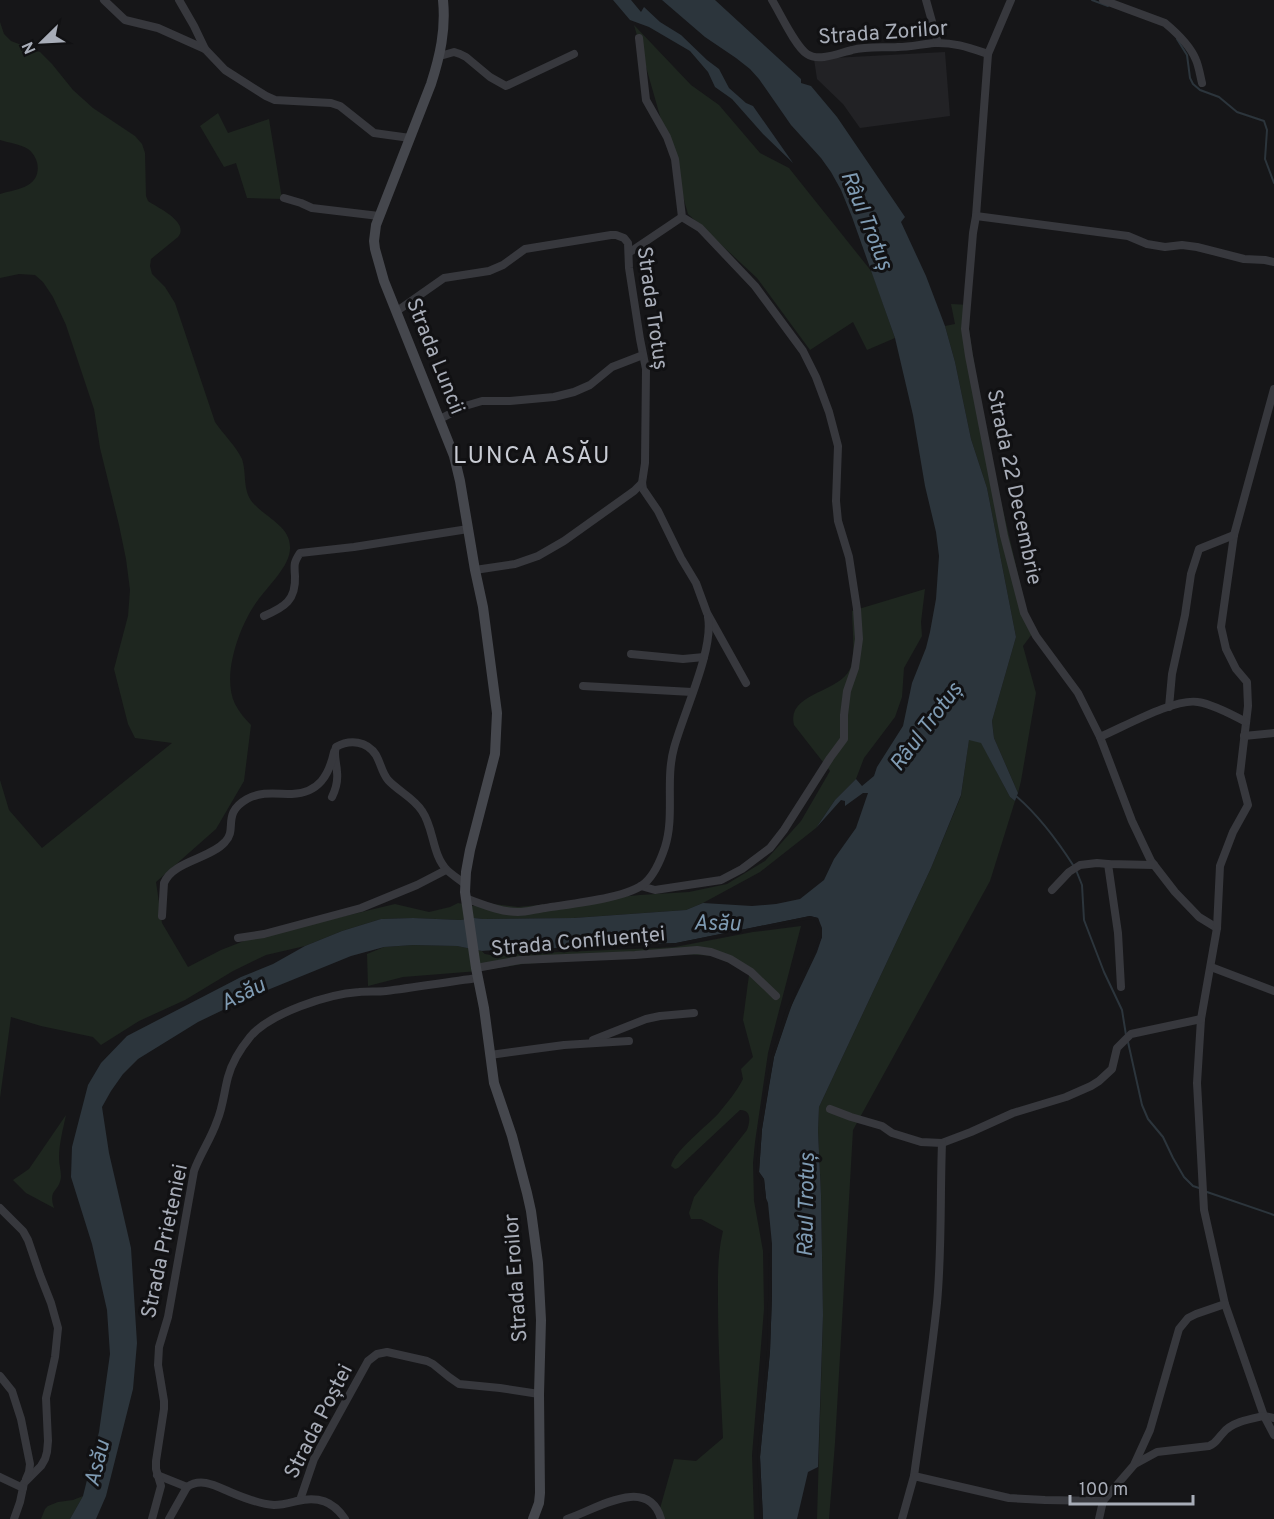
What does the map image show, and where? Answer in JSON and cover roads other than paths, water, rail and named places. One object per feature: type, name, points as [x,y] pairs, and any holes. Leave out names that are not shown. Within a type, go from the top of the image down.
[{"type":"main road","name":"Strada Luncii","points":[[443,0],[444,27],[440,56],[379,216],[375,233],[376,257],[454,456],[489,650],[496,704],[495,754],[470,850],[465,884],[467,913],[477,973]]},
{"type":"main road","name":"Strada Eroilor","points":[[477,973],[497,1093],[512,1136],[527,1193],[534,1235],[540,1301],[540,1503],[533,1519]]},
{"type":"street","points":[[104,0],[125,20],[158,28],[205,49]]},
{"type":"street","points":[[179,0],[205,49],[225,70],[266,96],[275,100],[331,103],[340,106],[374,133],[410,138]]},
{"type":"street","name":"Strada Zorilor","points":[[772,0],[798,44],[806,53],[814,57],[855,49],[938,43],[956,44],[988,54]]},
{"type":"street","points":[[926,0],[938,43]]},
{"type":"street","name":"Strada 22 Decembrie","points":[[1011,0],[988,54],[965,329],[1004,536],[1024,613],[1036,636],[1078,693],[1100,737],[1132,821],[1154,864],[1175,892],[1199,917],[1217,927]]},
{"type":"street","points":[[1103,0],[1165,23],[1188,46],[1196,59],[1202,83]]},
{"type":"street","points":[[639,38],[646,100],[667,137],[675,159],[682,217]]},
{"type":"street","points":[[440,56],[454,52],[460,54],[506,86],[574,54]]},
{"type":"street","points":[[284,198],[312,208],[379,216]]},
{"type":"street","points":[[976,216],[1128,236],[1147,244],[1165,247],[1182,245],[1197,247],[1244,259],[1274,262]]},
{"type":"street","points":[[630,252],[682,217]]},
{"type":"street","points":[[641,886],[655,890],[721,880],[742,869],[770,848],[844,739],[847,691],[855,668],[859,639],[849,557],[838,521],[836,501],[838,446],[816,377],[803,351],[755,286],[700,228],[682,217]]},
{"type":"street","name":"Strada Trotuș","points":[[396,311],[444,278],[489,271],[503,265],[525,249],[616,235],[627,240],[630,252],[629,268],[646,377],[645,463],[642,483]]},
{"type":"street","points":[[440,419],[465,406],[482,401],[554,397],[574,392],[590,385],[612,367],[643,355]]},
{"type":"street","points":[[1274,389],[1234,535],[1221,627],[1226,649],[1236,669],[1247,682],[1248,706],[1240,774],[1248,805],[1233,832],[1220,866],[1217,927],[1201,1019],[1197,1083],[1204,1210],[1225,1304],[1264,1416],[1274,1435]]},
{"type":"street","points":[[475,570],[515,564],[538,556],[580,530],[642,483]]},
{"type":"street","points":[[642,483],[643,489],[658,511],[696,584],[707,613],[746,683]]},
{"type":"street","points":[[264,616],[278,610],[291,600],[295,586],[294,562],[300,553],[468,529]]},
{"type":"street","points":[[1169,707],[1172,674],[1191,574],[1199,549],[1234,535]]},
{"type":"street","points":[[465,898],[496,909],[518,912],[581,903],[621,894],[647,882],[661,860],[666,846],[672,756],[704,657],[709,623],[707,613]]},
{"type":"street","points":[[631,654],[683,659],[704,657]]},
{"type":"street","points":[[583,686],[692,692]]},
{"type":"street","points":[[1100,737],[1169,707],[1187,702],[1198,702],[1246,722]]},
{"type":"street","points":[[1244,736],[1274,733]]},
{"type":"street","points":[[162,916],[166,878],[177,869],[212,852],[228,839],[231,818],[237,807],[250,797],[259,794],[296,794],[313,788],[330,769],[336,747],[352,742],[364,744],[374,752],[388,780],[422,811],[446,870],[465,884]]},
{"type":"street","points":[[332,797],[338,781],[334,752]]},
{"type":"street","points":[[1052,890],[1080,864],[1097,862],[1154,864]]},
{"type":"street","points":[[1108,864],[1118,933],[1121,987]]},
{"type":"street","points":[[238,938],[264,934],[361,908],[417,885],[446,870]]},
{"type":"street","name":"Strada Confluenței","points":[[477,973],[520,960],[698,950],[730,958],[751,972],[776,996]]},
{"type":"street","points":[[1211,967],[1274,991]]},
{"type":"street","name":"Strada Prieteniei","points":[[152,1519],[161,1486],[156,1461],[164,1409],[159,1377],[159,1347],[168,1317],[191,1185],[198,1159],[221,1112],[233,1063],[257,1029],[274,1018],[324,999],[358,992],[382,992],[477,973]]},
{"type":"street","points":[[577,1044],[599,1038],[634,1022],[660,1016],[694,1013]]},
{"type":"street","points":[[830,1109],[882,1126],[901,1136],[921,1142],[942,1143],[1013,1113],[1066,1097],[1091,1086],[1112,1069],[1117,1048],[1131,1034],[1201,1019]]},
{"type":"street","points":[[490,1055],[577,1044],[629,1041]]},
{"type":"street","points":[[902,1519],[914,1476],[937,1302],[941,1238],[942,1143]]},
{"type":"street","points":[[0,1208],[23,1231],[28,1240],[58,1328],[55,1357],[46,1398],[47,1452],[41,1466],[23,1486]]},
{"type":"street","points":[[1099,1519],[1103,1501],[1134,1465],[1150,1430],[1179,1329],[1188,1318],[1225,1304]]},
{"type":"street","name":"Strada Poștei","points":[[300,1500],[309,1471],[320,1448],[368,1361],[376,1354],[387,1352],[427,1361],[459,1384],[539,1394]]},
{"type":"street","points":[[0,1376],[12,1391],[23,1427],[30,1464],[14,1519]]},
{"type":"street","points":[[1134,1465],[1157,1452],[1209,1446],[1216,1443],[1224,1431],[1244,1420],[1264,1416],[1274,1418]]},
{"type":"street","points":[[157,1475],[187,1487]]},
{"type":"street","points":[[914,1476],[1009,1498],[1103,1501]]},
{"type":"street","points":[[0,1477],[23,1486]]},
{"type":"street","points":[[169,1519],[187,1487],[197,1482],[206,1482],[238,1496],[268,1504],[283,1504],[300,1500],[330,1503],[345,1519]]},
{"type":"street","points":[[567,1519],[617,1499],[633,1496],[642,1497],[654,1504],[661,1519]]},
{"type":"water","points":[[613,0],[631,0],[641,12],[644,7],[660,22],[681,35],[719,69],[729,88],[753,106],[793,163],[732,99],[715,87],[708,72],[690,51],[649,27],[630,20]]},
{"type":"water","points":[[662,0],[715,0],[801,79],[801,83],[811,86],[837,117],[905,217],[901,222],[926,276],[945,326],[955,362],[971,439],[987,488],[1016,637],[992,721],[994,738],[1018,793],[1015,801],[1010,797],[981,743],[969,740],[961,795],[931,868],[819,1107],[823,1315],[818,1467],[808,1472],[797,1519],[763,1519],[760,1457],[770,1351],[772,1244],[764,1179],[759,1172],[762,1129],[774,1057],[789,1011],[822,937],[818,918],[810,916],[676,943],[482,951],[457,946],[384,947],[351,956],[250,997],[198,1022],[138,1059],[123,1074],[102,1107],[109,1153],[131,1248],[137,1343],[133,1389],[106,1496],[96,1519],[70,1519],[83,1496],[99,1432],[110,1354],[107,1310],[92,1244],[71,1177],[72,1147],[88,1085],[101,1063],[127,1036],[305,946],[381,919],[574,918],[686,910],[703,903],[752,906],[800,899],[824,880],[834,859],[856,828],[868,793],[863,793],[845,806],[845,801],[841,800],[816,828],[835,800],[856,779],[862,786],[874,776],[877,767],[903,726],[912,683],[930,632],[936,599],[939,556],[913,415],[895,338],[852,217],[831,172],[791,125],[750,69],[705,37]]},
{"type":"waterway","points":[[1092,0],[1108,6]]},
{"type":"waterway","points":[[1177,39],[1187,55],[1193,84],[1200,90],[1219,97],[1237,112],[1264,121],[1267,130],[1265,159],[1274,183]]},
{"type":"waterway","points":[[1016,796],[1047,828],[1073,865]]},
{"type":"waterway","points":[[1076,870],[1082,885],[1084,920],[1104,972],[1122,1010],[1126,1035]]},
{"type":"waterway","points":[[1128,1042],[1142,1105],[1148,1119],[1163,1137],[1184,1177],[1193,1186],[1199,1188]]},
{"type":"waterway","points":[[1207,1192],[1274,1215]]},
{"type":"district","name":"LUNCA ASĂU","points":[[532,455]]},
{"type":"water label","name":"Râul Trotuș","points":[[868,220]]},
{"type":"water label","name":"Râul Trotuș","points":[[925,726]]},
{"type":"water label","name":"Asău","points":[[717,922]]},
{"type":"water label","name":"Asău","points":[[242,993]]},
{"type":"water label","name":"Râul Trotuș","points":[[805,1205]]},
{"type":"water label","name":"Asău","points":[[96,1463]]}]
